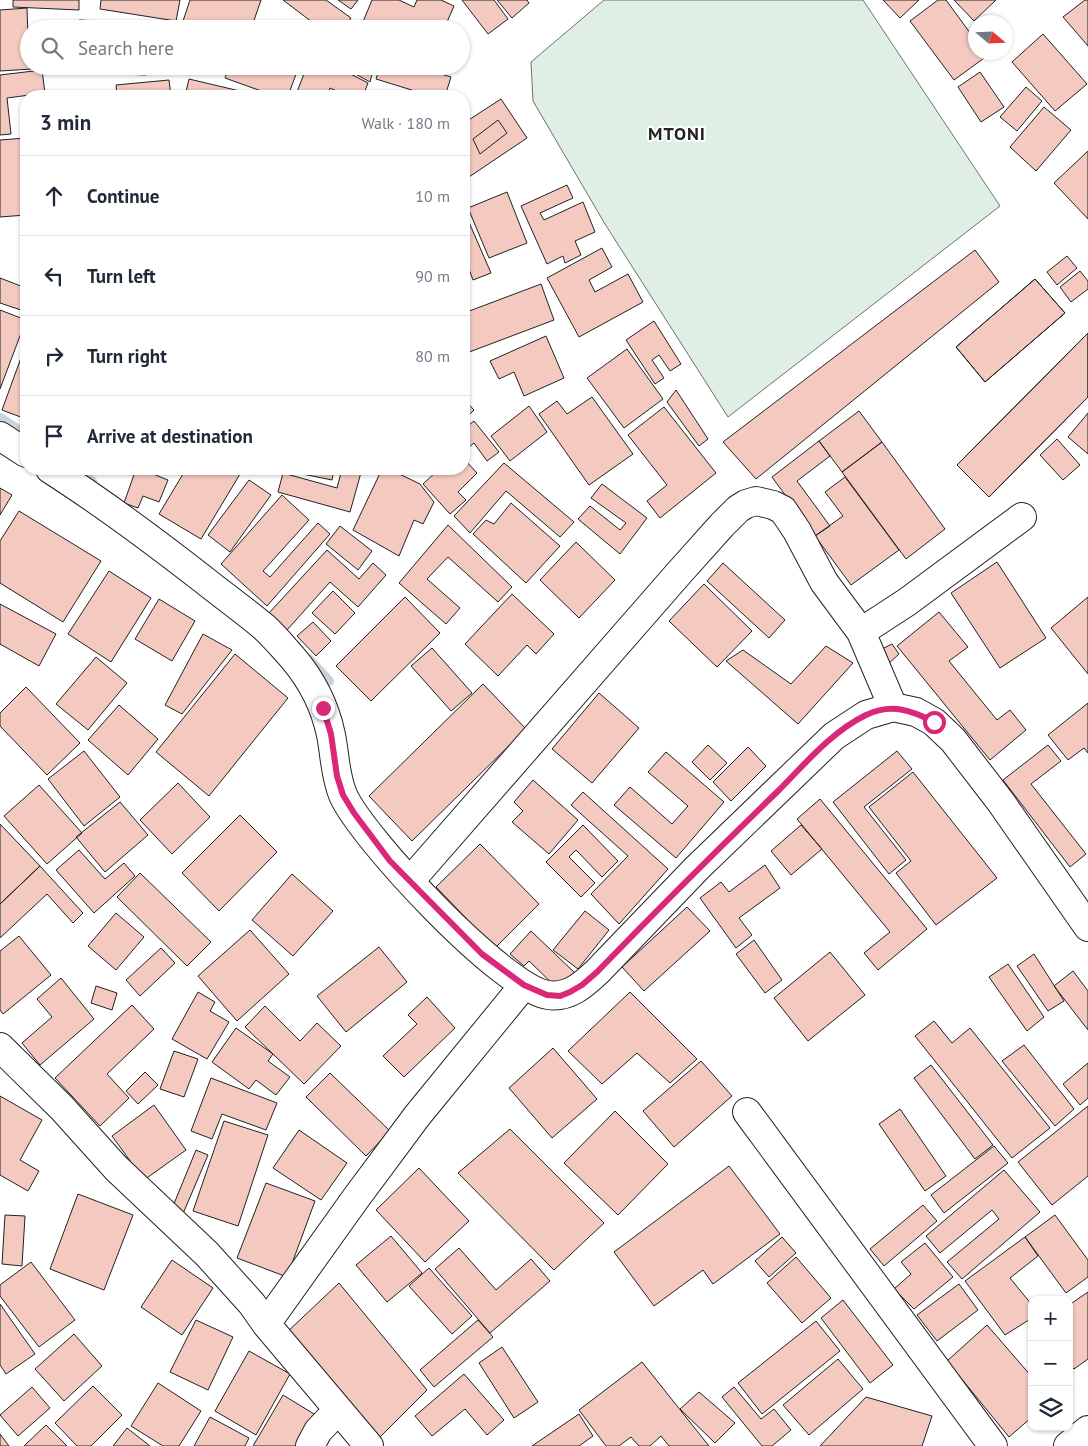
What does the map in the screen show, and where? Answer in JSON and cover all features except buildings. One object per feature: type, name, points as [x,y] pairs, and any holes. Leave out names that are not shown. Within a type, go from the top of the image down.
[{"type":"street","points":[[0,436],[20,449]]},
{"type":"street","points":[[59,475],[161,546],[265,628],[293,659],[313,686],[323,708],[331,734],[337,776],[343,795],[354,813],[390,861],[482,954],[524,985],[547,995],[560,996],[582,985],[597,972],[697,868],[834,736],[866,715],[893,707],[916,712],[934,722],[952,740],[1000,801],[1088,927]]},
{"type":"street","points":[[410,881],[685,566],[738,509],[756,500],[783,510],[797,531],[824,582],[861,632],[893,707]]},
{"type":"street","points":[[861,632],[908,602],[1022,517]]},
{"type":"street","points":[[266,1324],[356,1198],[412,1124],[524,985]]},
{"type":"street","points":[[0,1047],[62,1108],[116,1168],[207,1254],[252,1304],[266,1324],[369,1446]]},
{"type":"street","points":[[747,1112],[993,1446]]},
{"type":"street","points":[[310,1446],[318,1432],[338,1410]]},
{"type":"street","points":[[1068,1446],[1088,1430]]},
{"type":"green space","points":[[604,0],[863,0],[1000,206],[728,417],[605,224],[533,101],[531,62]]},
{"type":"waterway","points":[[0,418],[20,431]]},
{"type":"waterway","points":[[84,475],[92,481]]},
{"type":"waterway","points":[[309,659],[329,681]]},
{"type":"district","name":"MTONI","points":[[677,134]]},
{"type":"route","points":[[323,708],[331,734],[337,776],[343,795],[390,861],[482,954],[533,990],[547,995],[560,996],[582,985],[597,972],[697,868],[834,736],[866,715],[893,707],[916,712],[934,722]]}]
